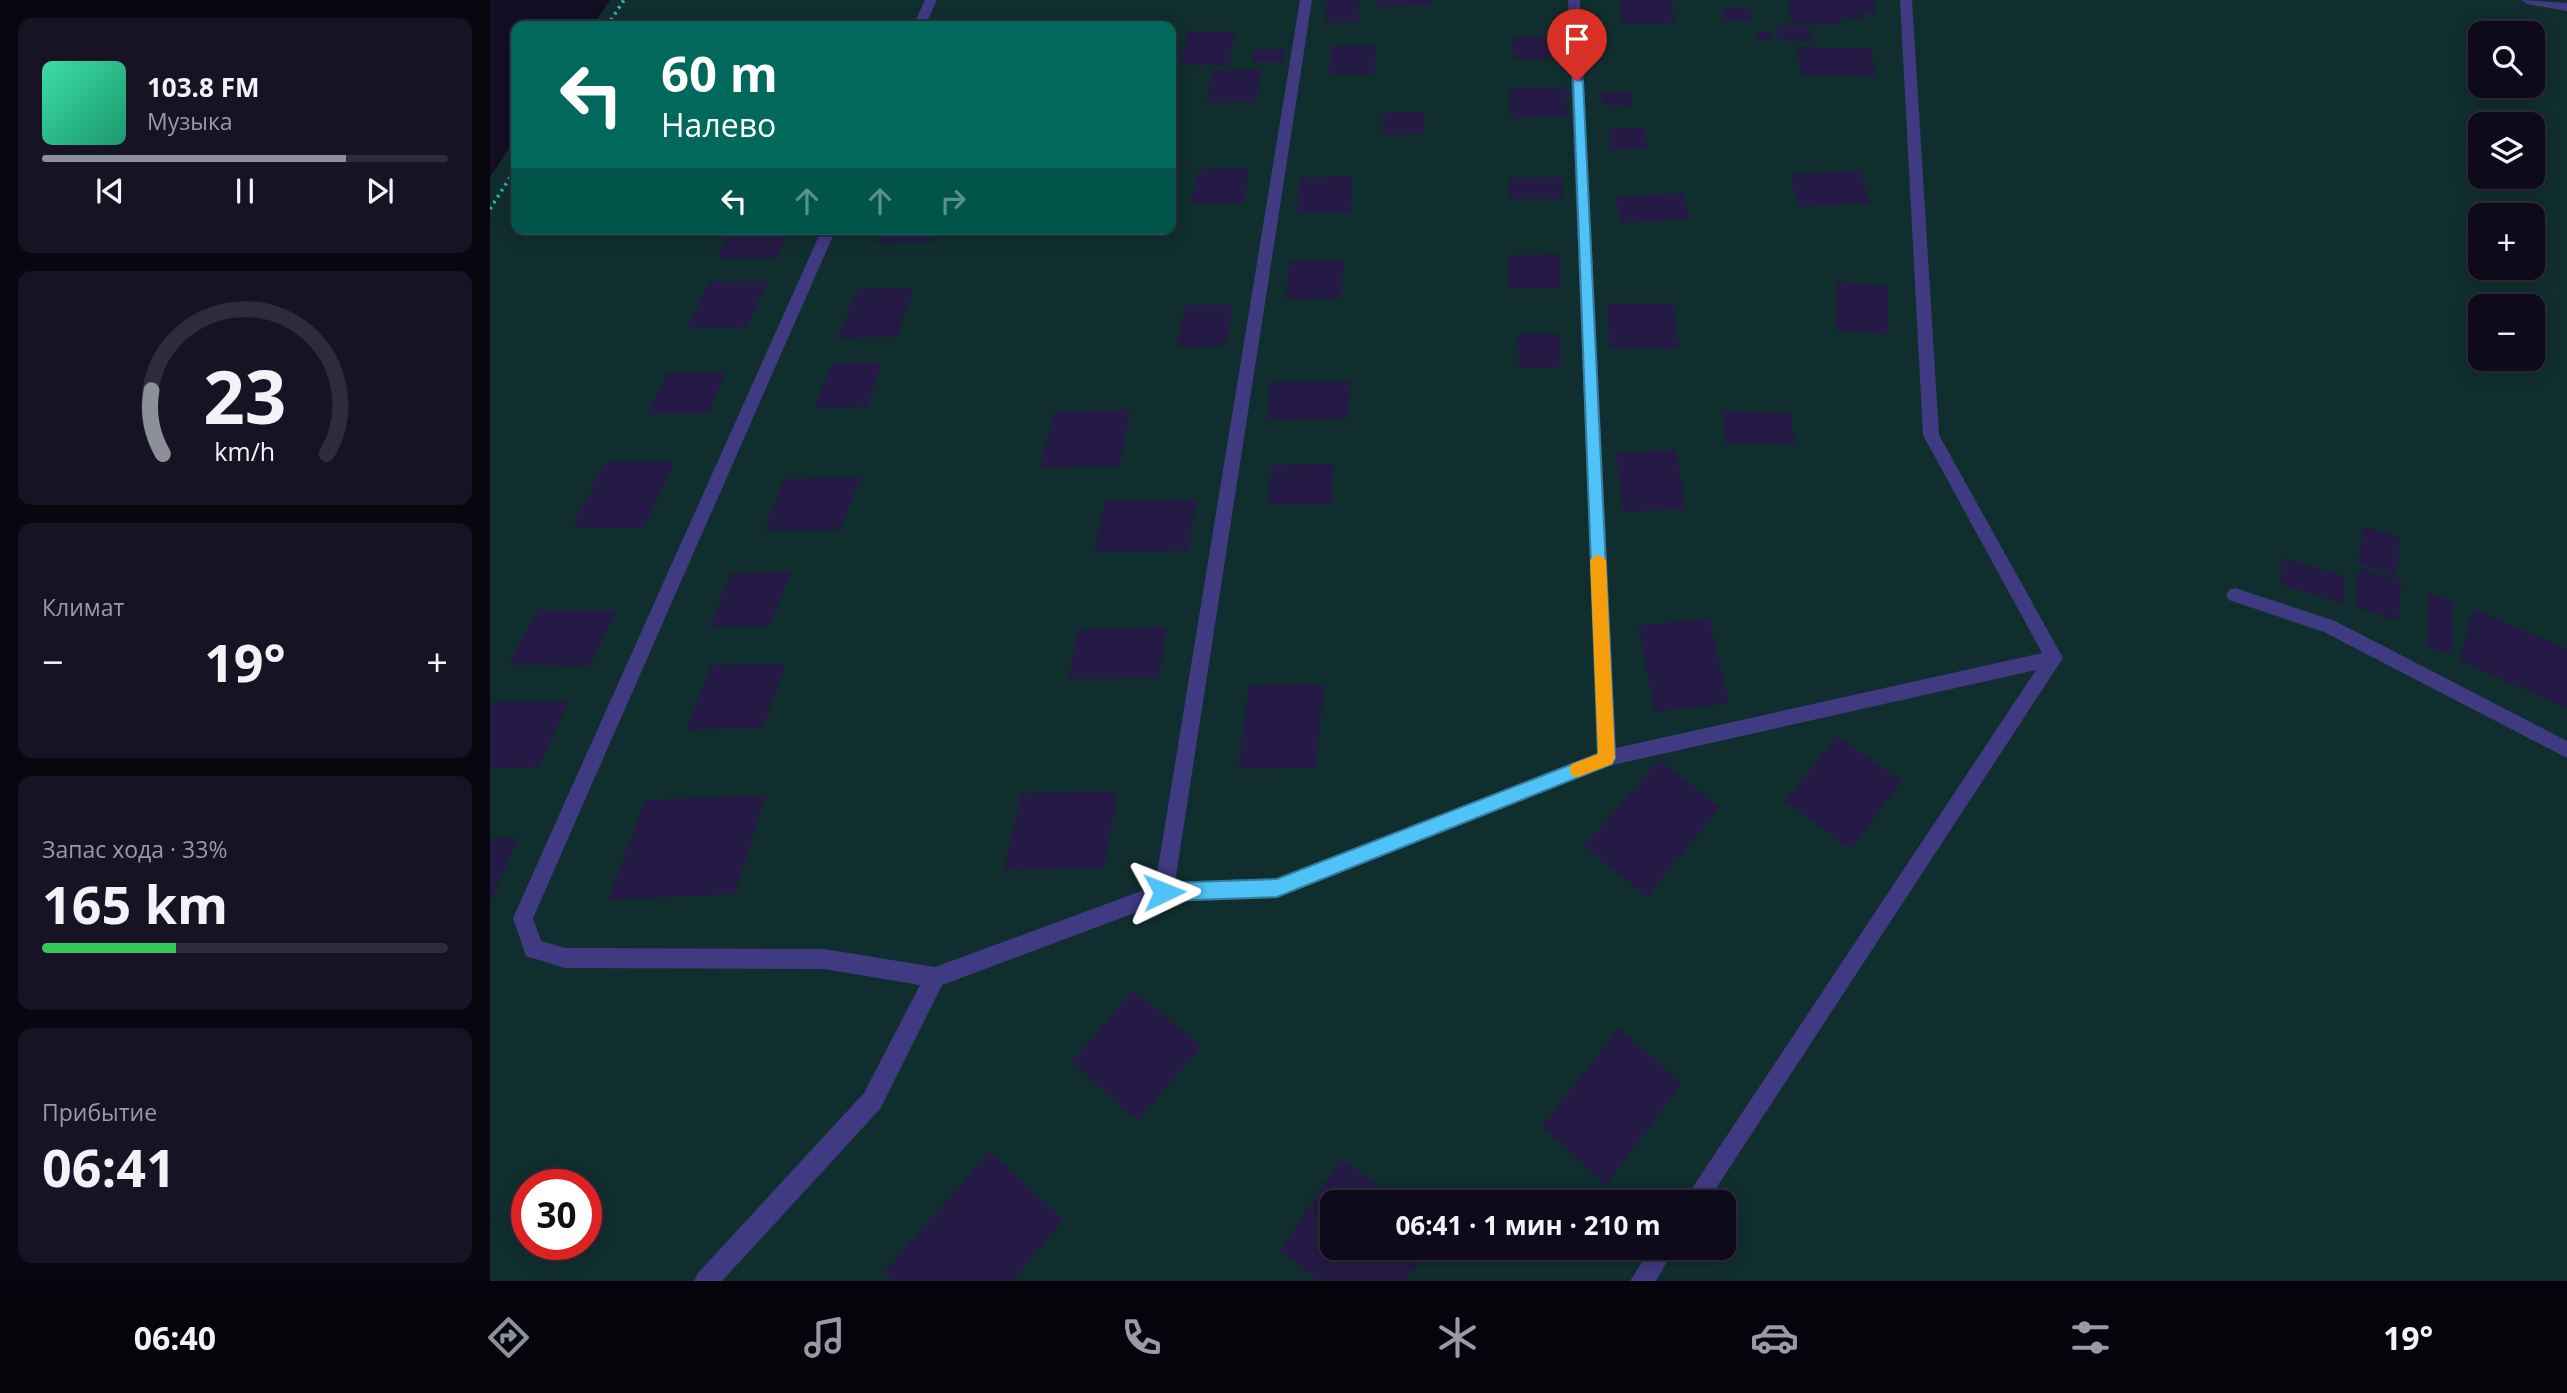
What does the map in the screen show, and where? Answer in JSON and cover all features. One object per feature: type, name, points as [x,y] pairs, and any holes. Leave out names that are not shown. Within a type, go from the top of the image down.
[{"type":"street","points":[[921,21],[931,0]]},
{"type":"street","points":[[1164,892],[1306,0]]},
{"type":"street","points":[[1574,0],[1606,758]]},
{"type":"street","points":[[1906,0],[1931,435],[2054,658]]},
{"type":"street","points":[[2527,0],[2567,8]]},
{"type":"street","points":[[826,235],[523,918],[533,948],[565,958],[824,959],[935,977],[1164,892],[1277,888],[1606,758],[2054,658]]},
{"type":"street","points":[[2235,595],[2329,626],[2567,750]]},
{"type":"street","points":[[1703,1190],[2054,658]]},
{"type":"street","points":[[706,1281],[872,1101],[935,977]]},
{"type":"street","points":[[1642,1281],[1656,1260]]},
{"type":"path","points":[[610,21],[624,0]]},
{"type":"path","points":[[490,209],[511,176]]},
{"type":"green space","points":[[610,0],[2567,0],[2567,1281],[490,1281],[490,177],[511,146],[511,235],[1176,235],[1176,21],[595,21]]},
{"type":"building","points":[[1327,0],[1359,0],[1358,22],[1325,23]]},
{"type":"building","points":[[1376,0],[1433,0],[1433,5],[1375,7]]},
{"type":"building","points":[[1619,0],[1672,0],[1675,23],[1622,24]]},
{"type":"building","points":[[1789,0],[1873,0],[1876,14],[1863,13],[1864,19],[1840,18],[1841,25],[1791,23]]},
{"type":"building","points":[[1723,7],[1751,8],[1752,21],[1724,21]]},
{"type":"building","points":[[1777,25],[1810,26],[1811,42],[1778,40]]},
{"type":"building","points":[[1188,31],[1235,31],[1229,65],[1180,65]]},
{"type":"building","points":[[1757,31],[1772,31],[1772,40],[1757,39]]},
{"type":"building","points":[[1513,37],[1561,37],[1562,58],[1514,59]]},
{"type":"building","points":[[1332,46],[1376,46],[1374,74],[1329,74]]},
{"type":"building","points":[[1797,47],[1871,48],[1877,77],[1801,75]]},
{"type":"building","points":[[1255,49],[1286,49],[1283,62],[1252,62]]},
{"type":"building","points":[[1213,70],[1261,70],[1256,102],[1206,103]]},
{"type":"building","points":[[1566,87],[1567,117],[1510,118],[1510,88]]},
{"type":"building","points":[[1602,92],[1632,92],[1633,106],[1602,105]]},
{"type":"building","points":[[1425,112],[1424,134],[1382,135],[1383,113]]},
{"type":"building","points":[[1645,128],[1647,149],[1611,150],[1609,129]]},
{"type":"building","points":[[1249,168],[1244,203],[1191,204],[1198,169]]},
{"type":"building","points":[[1860,171],[1870,203],[1799,207],[1790,174]]},
{"type":"building","points":[[1352,176],[1351,212],[1297,214],[1299,178]]},
{"type":"building","points":[[1562,177],[1563,199],[1509,199],[1509,178]]},
{"type":"building","points":[[1683,193],[1690,219],[1621,223],[1616,197]]},
{"type":"building","points":[[728,235],[787,235],[777,258],[717,258]]},
{"type":"building","points":[[882,235],[931,235],[929,242],[879,243]]},
{"type":"building","points":[[1560,254],[1561,289],[1508,289],[1508,255]]},
{"type":"building","points":[[1344,260],[1341,298],[1285,299],[1290,261]]},
{"type":"building","points":[[768,281],[747,327],[687,328],[709,282]]},
{"type":"building","points":[[1837,281],[1888,286],[1889,335],[1836,330]]},
{"type":"building","points":[[914,288],[897,337],[838,338],[857,289]]},
{"type":"building","points":[[1607,303],[1673,303],[1679,348],[1610,349]]},
{"type":"building","points":[[1185,305],[1233,305],[1226,346],[1177,347]]},
{"type":"building","points":[[1518,334],[1560,334],[1561,367],[1519,368]]},
{"type":"building","points":[[882,362],[867,407],[814,408],[832,363]]},
{"type":"building","points":[[726,372],[708,413],[647,414],[667,373]]},
{"type":"building","points":[[1351,381],[1348,419],[1267,420],[1271,382]]},
{"type":"building","points":[[1131,410],[1119,466],[1040,468],[1054,411]]},
{"type":"building","points":[[1723,411],[1791,413],[1795,445],[1725,443]]},
{"type":"building","points":[[1676,450],[1686,509],[1623,512],[1616,453]]},
{"type":"building","points":[[605,462],[675,462],[644,528],[572,528]]},
{"type":"building","points":[[1334,464],[1331,505],[1268,505],[1272,465]]},
{"type":"building","points":[[860,477],[841,530],[764,531],[784,479]]},
{"type":"building","points":[[1197,499],[1188,551],[1094,552],[1105,501]]},
{"type":"building","points":[[2363,526],[2400,538],[2397,576],[2358,563]]},
{"type":"building","points":[[2282,557],[2345,576],[2344,604],[2280,584]]},
{"type":"building","points":[[2359,567],[2402,580],[2398,621],[2355,607]]},
{"type":"building","points":[[791,572],[770,626],[710,627],[731,573]]},
{"type":"building","points":[[2428,593],[2452,601],[2453,655],[2428,647]]},
{"type":"building","points":[[2473,609],[2567,649],[2567,708],[2460,661]]},
{"type":"building","points":[[537,610],[617,611],[590,666],[508,665]]},
{"type":"building","points":[[1709,618],[1729,704],[1655,712],[1638,626]]},
{"type":"building","points":[[1167,627],[1159,678],[1068,679],[1078,629]]},
{"type":"building","points":[[786,664],[763,728],[686,730],[711,665]]},
{"type":"building","points":[[1324,684],[1316,768],[1238,769],[1249,685]]},
{"type":"building","points":[[569,701],[539,767],[490,768],[490,710],[494,702]]},
{"type":"building","points":[[1837,736],[1902,781],[1851,849],[1785,801]]},
{"type":"building","points":[[1659,760],[1720,807],[1647,897],[1584,846]]},
{"type":"building","points":[[1118,791],[1104,869],[1004,870],[1021,793]]},
{"type":"building","points":[[766,795],[735,894],[608,900],[645,800]]},
{"type":"building","points":[[490,838],[519,838],[490,902]]},
{"type":"building","points":[[1134,990],[1201,1046],[1138,1121],[1071,1062]]},
{"type":"building","points":[[1619,1028],[1682,1083],[1606,1186],[1542,1126]]},
{"type":"building","points":[[990,1151],[1063,1220],[1013,1281],[893,1281],[884,1272]]},
{"type":"building","points":[[1341,1158],[1384,1190],[1320,1190],[1320,1260],[1419,1260],[1406,1281],[1319,1281],[1280,1250]]},
{"type":"slow traffic","points":[[1578,769],[1606,758],[1598,560]]},
{"type":"route","points":[[1164,892],[1277,888],[1606,758],[1577,81]]}]
